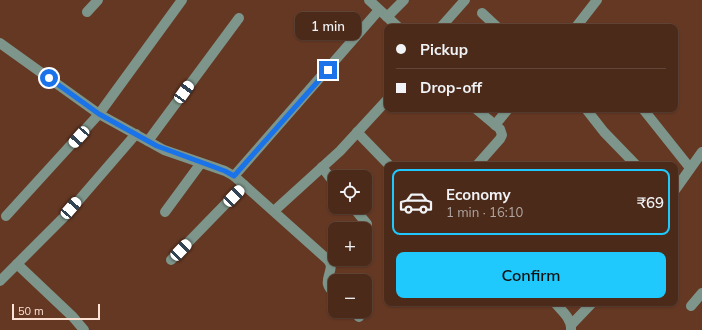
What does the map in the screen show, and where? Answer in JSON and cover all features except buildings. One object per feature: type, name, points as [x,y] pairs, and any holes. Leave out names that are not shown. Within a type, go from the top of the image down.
[{"type":"street","points":[[86,12],[98,0]]},
{"type":"street","points":[[6,216],[99,114],[182,0]]},
{"type":"street","points":[[369,0],[395,24]]},
{"type":"street","points":[[387,17],[404,0]]},
{"type":"street","points":[[444,24],[464,0]]},
{"type":"street","points":[[578,24],[596,0]]},
{"type":"street","points":[[234,176],[379,10]]},
{"type":"street","points":[[482,13],[494,24]]},
{"type":"street","points":[[148,141],[239,18]]},
{"type":"street","points":[[0,43],[99,114],[164,150],[225,171],[234,176],[328,260],[331,265],[329,274]]},
{"type":"street","points":[[274,211],[322,167],[384,103]]},
{"type":"street","points":[[480,112],[500,129],[502,135],[480,162]]},
{"type":"street","points":[[495,125],[506,112]]},
{"type":"street","points":[[588,112],[604,132],[633,162]]},
{"type":"street","points":[[645,112],[690,168]]},
{"type":"street","points":[[357,132],[387,162]]},
{"type":"street","points":[[0,281],[66,215],[136,134]]},
{"type":"street","points":[[678,186],[702,152]]},
{"type":"street","points":[[165,212],[201,163]]},
{"type":"street","points":[[322,167],[328,175]]},
{"type":"street","points":[[171,260],[244,185]]},
{"type":"street","points":[[359,214],[365,222]]},
{"type":"street","points":[[16,264],[73,317],[84,330]]},
{"type":"street","points":[[691,306],[702,293]]},
{"type":"street","points":[[558,306],[568,318],[571,327]]},
{"type":"street","points":[[571,327],[589,306]]},
{"type":"route","points":[[49,78],[99,114],[164,150],[225,171],[234,176],[328,70]]}]
